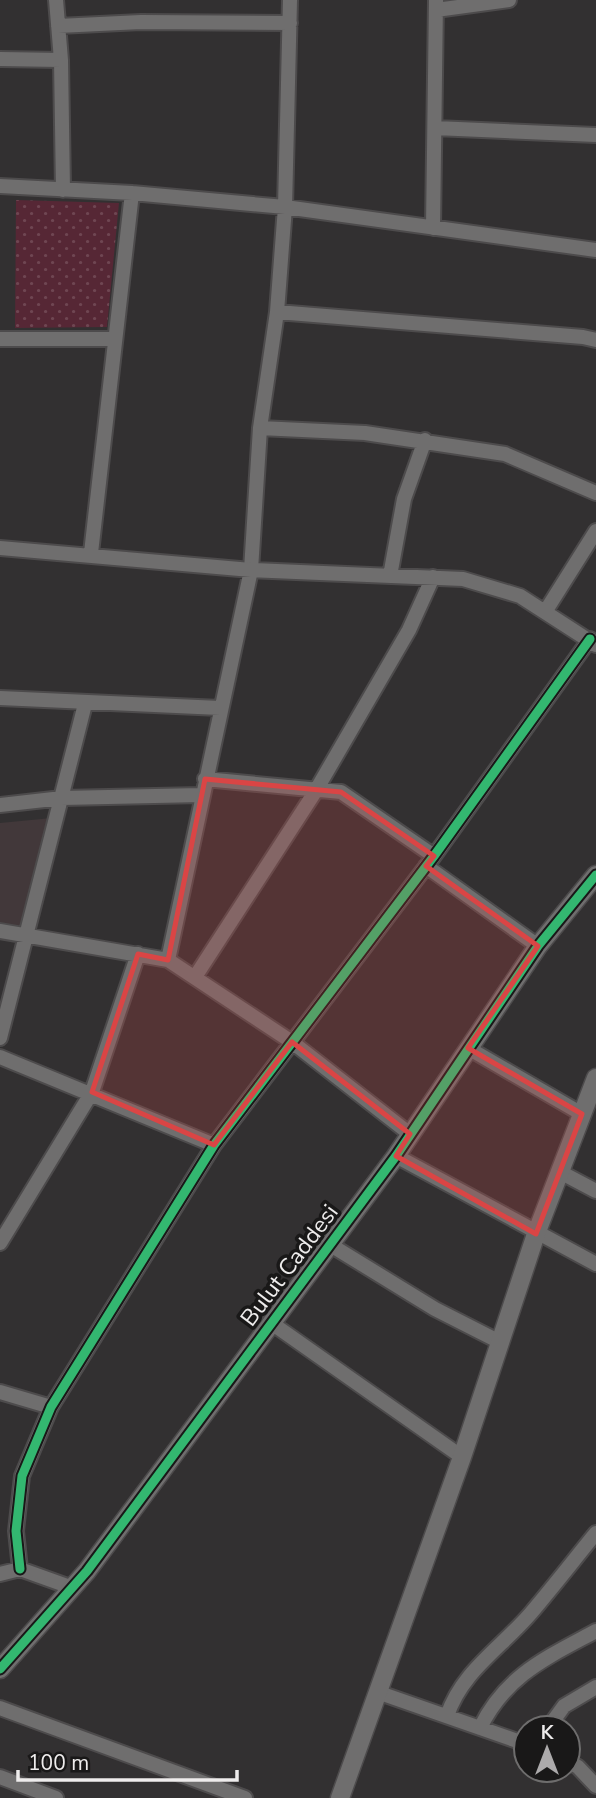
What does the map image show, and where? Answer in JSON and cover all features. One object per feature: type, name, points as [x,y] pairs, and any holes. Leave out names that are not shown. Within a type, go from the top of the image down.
[{"type":"street","points":[[56,0],[61,60],[62,190]]},
{"type":"street","points":[[168,960],[251,570],[260,428],[277,312],[285,207],[290,0]]},
{"type":"street","points":[[433,228],[436,5],[509,0]]},
{"type":"street","points":[[58,26],[141,22],[290,23]]},
{"type":"street","points":[[0,59],[61,60]]},
{"type":"street","points":[[435,128],[596,135]]},
{"type":"street","points":[[0,186],[132,193],[285,207],[596,250]]},
{"type":"street","points":[[91,553],[132,193]]},
{"type":"street","points":[[277,312],[596,340]]},
{"type":"street","points":[[0,339],[115,339]]},
{"type":"street","points":[[260,428],[365,433],[505,454],[596,493]]},
{"type":"street","points":[[390,576],[404,499],[425,440]]},
{"type":"street","points":[[545,612],[596,531]]},
{"type":"street","points":[[0,548],[91,553],[251,570],[463,579],[520,596],[593,642],[214,1145],[51,1407],[22,1476],[16,1531],[20,1569]]},
{"type":"street","points":[[195,977],[315,792],[409,630],[433,577]]},
{"type":"street","points":[[0,698],[85,704],[220,708]]},
{"type":"street","points":[[0,1038],[29,934],[85,704]]},
{"type":"street","points":[[205,779],[315,792],[341,792],[538,946]]},
{"type":"street","points":[[0,805],[62,798],[201,795]]},
{"type":"street","name":"Bulut Caddesi","points":[[0,1669],[73,1588],[396,1156],[538,946],[596,875]]},
{"type":"street","points":[[0,931],[168,960],[292,1042],[410,1134]]},
{"type":"street","points":[[0,1244],[92,1092],[138,954]]},
{"type":"street","points":[[468,1048],[582,1114]]},
{"type":"street","points":[[0,1057],[92,1092],[214,1145]]},
{"type":"street","points":[[340,1798],[462,1457],[536,1234],[596,1078]]},
{"type":"street","points":[[396,1156],[536,1234],[569,1247],[596,1265]]},
{"type":"street","points":[[560,1172],[596,1191]]},
{"type":"street","points":[[330,1244],[435,1309],[500,1342]]},
{"type":"street","points":[[270,1322],[462,1457]]},
{"type":"street","points":[[0,1392],[51,1407]]},
{"type":"street","points":[[447,1716],[454,1694],[465,1679],[530,1614],[596,1533]]},
{"type":"street","points":[[0,1574],[20,1569],[73,1588]]},
{"type":"street","points":[[480,1728],[493,1702],[509,1685],[537,1664],[596,1631]]},
{"type":"street","points":[[558,1714],[564,1706],[596,1687]]},
{"type":"street","points":[[377,1692],[512,1739]]},
{"type":"street","points":[[0,1708],[245,1798]]},
{"type":"street","points":[[582,1771],[596,1786]]},
{"type":"street","points":[[0,1777],[56,1798]]},
{"type":"highlighted area","points":[[205,779],[341,792],[434,856],[426,866],[538,946],[468,1048],[582,1114],[536,1234],[396,1156],[410,1134],[292,1042],[214,1145],[92,1092],[138,954],[168,960]]},
{"type":"shaded area","points":[[16,200],[119,203],[107,327],[15,328]]},
{"type":"shaded area","points":[[52,818],[24,931],[0,929],[0,823]]},
{"type":"cycle path","points":[[20,1569],[16,1531],[22,1476],[51,1407],[214,1145],[434,856],[590,639]]},
{"type":"cycle path","points":[[0,1669],[87,1571],[396,1156],[538,946],[596,875]]}]
